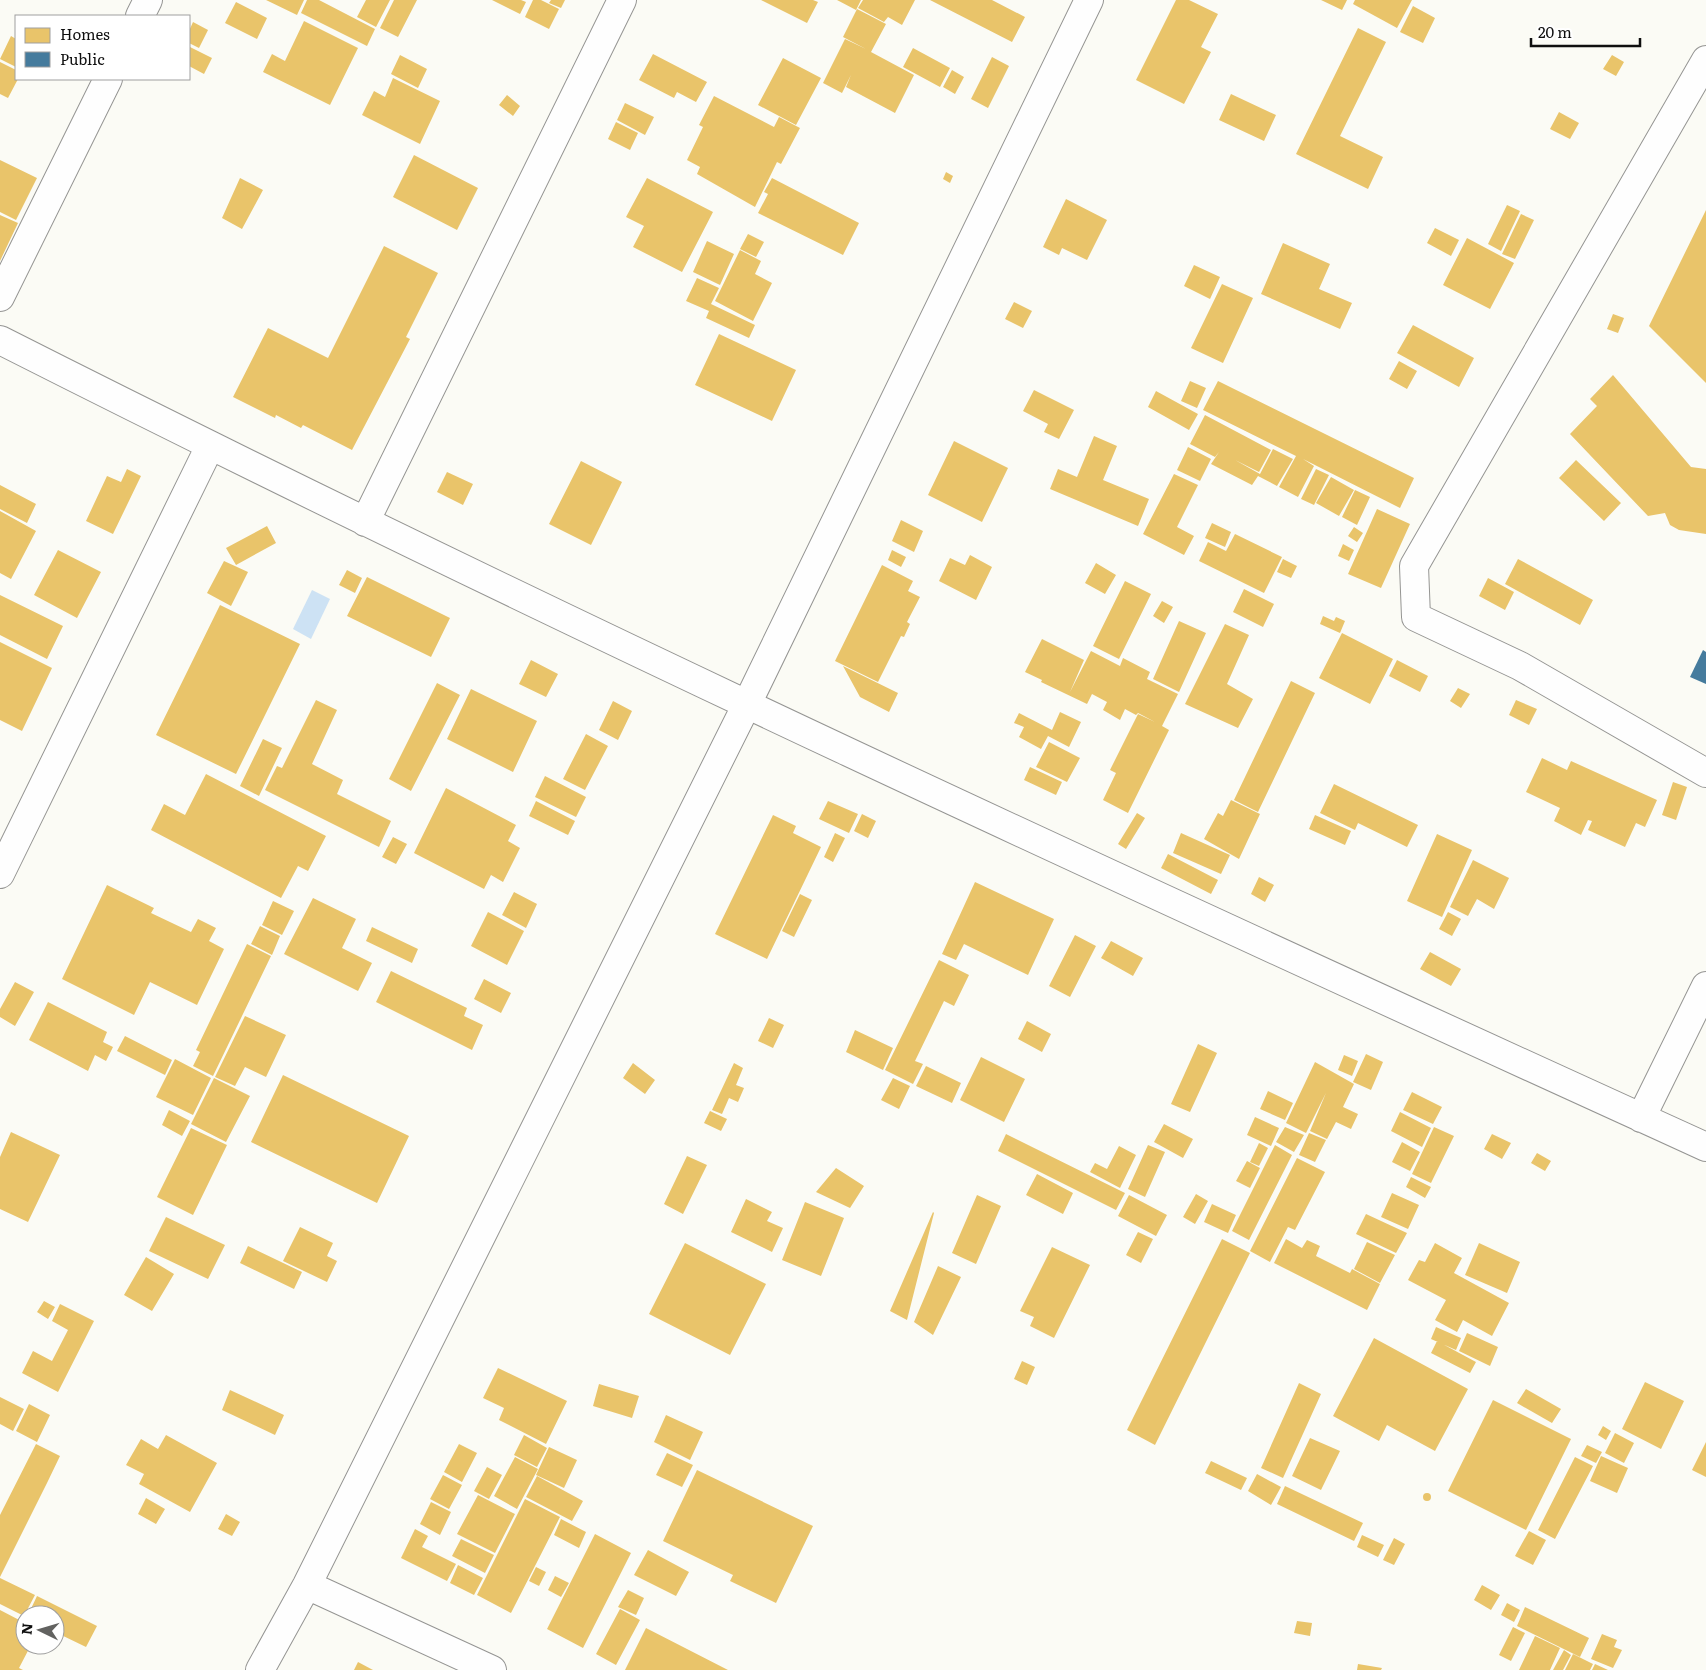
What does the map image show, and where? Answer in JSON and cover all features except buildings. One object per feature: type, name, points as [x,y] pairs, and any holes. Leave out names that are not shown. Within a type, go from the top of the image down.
[{"type":"street","points":[[140,15],[148,0]]},
{"type":"street","points":[[365,522],[622,0]]},
{"type":"street","points":[[260,1670],[307,1586],[746,706],[1089,0]]},
{"type":"street","points":[[1706,60],[1414,566],[1416,617],[1520,666],[1706,773]]},
{"type":"street","points":[[0,297],[108,80]]},
{"type":"street","points":[[0,340],[210,446],[746,706],[1706,1147]]},
{"type":"street","points":[[0,874],[210,446]]},
{"type":"street","points":[[1641,1118],[1706,986]]},
{"type":"street","points":[[307,1586],[492,1670]]},
{"type":"water","points":[[312,590],[330,599],[311,639],[293,629]]}]
